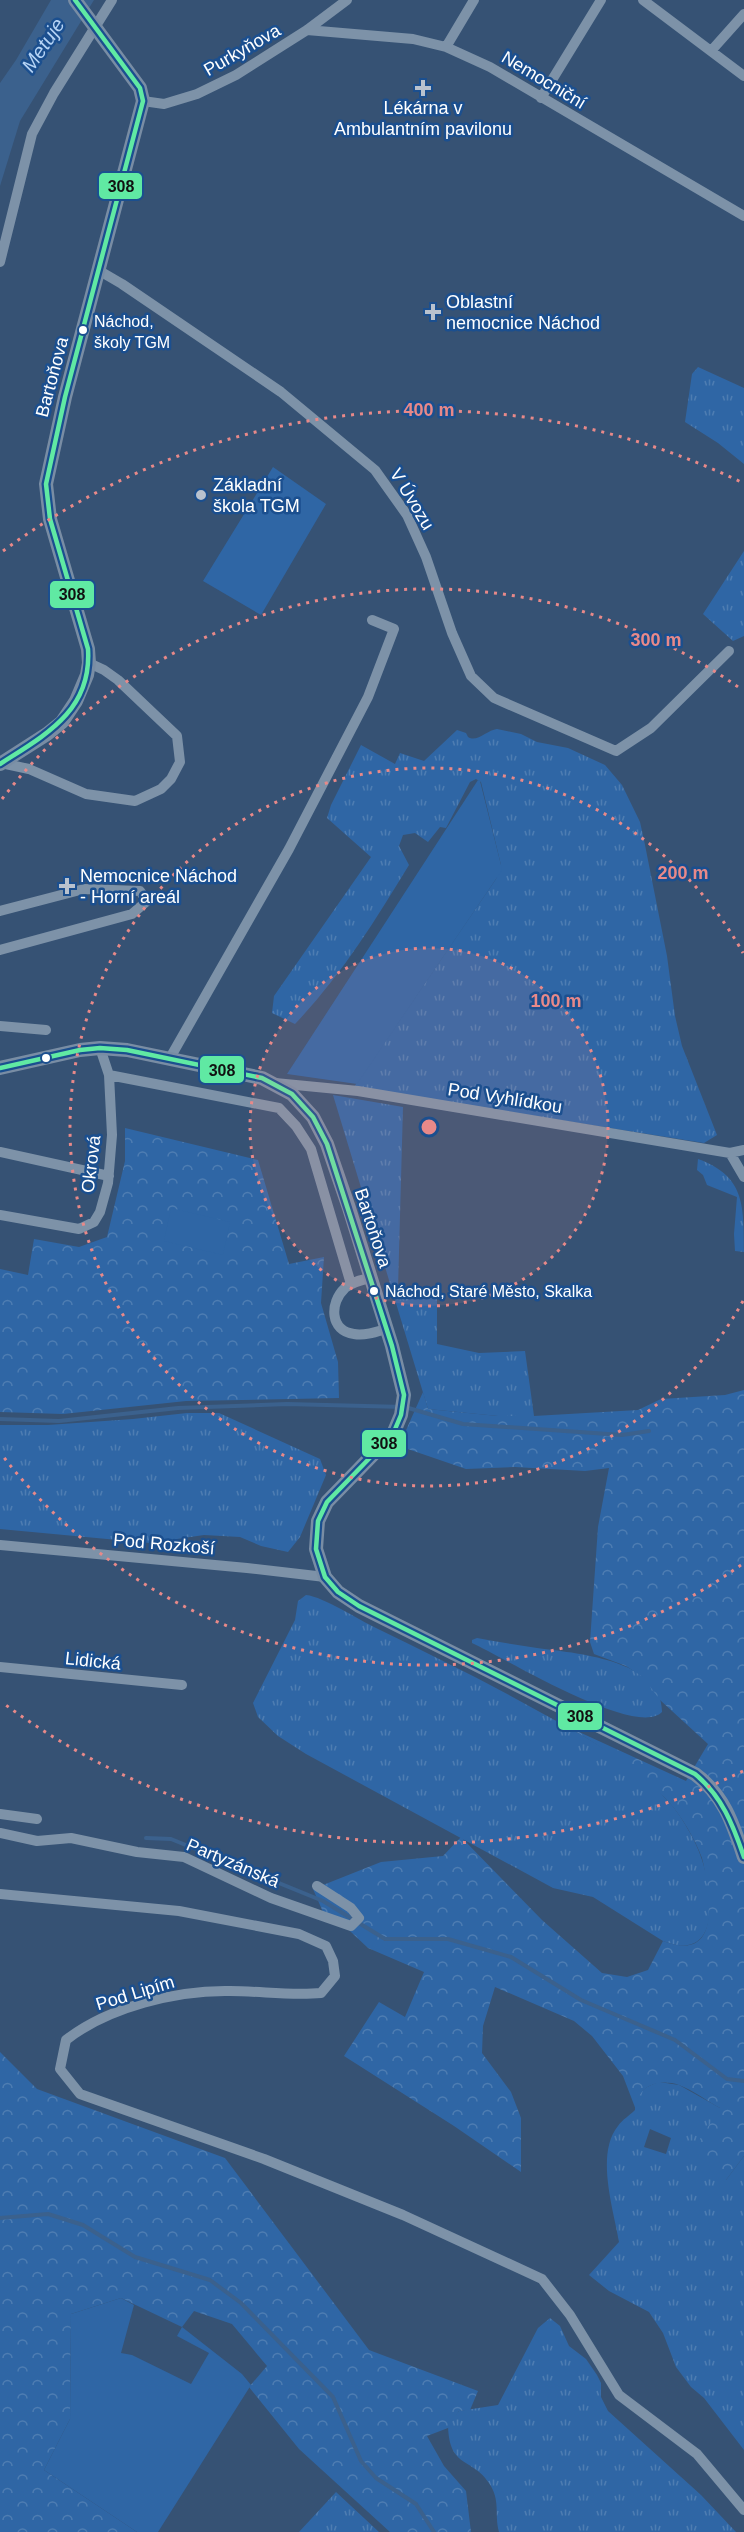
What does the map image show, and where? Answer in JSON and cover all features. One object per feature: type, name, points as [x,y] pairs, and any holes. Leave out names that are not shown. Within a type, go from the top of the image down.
[{"type":"street","points":[[75,0],[140,88],[143,101]]},
{"type":"street","points":[[0,262],[32,134],[92,23],[112,0]]},
{"type":"street","name":"Purkyňova","points":[[143,101],[164,104],[197,94],[236,75],[308,30],[347,0]]},
{"type":"street","points":[[446,47],[474,0]]},
{"type":"street","points":[[541,98],[601,0]]},
{"type":"street","points":[[643,0],[744,76]]},
{"type":"street","points":[[711,51],[744,14]]},
{"type":"street","name":"Nemocniční","points":[[308,30],[413,39],[446,47],[490,67],[743,213]]},
{"type":"street","name":"Bartoňova","points":[[0,764],[62,722],[80,694],[89,663],[84,631],[50,519],[45,484],[143,101]]},
{"type":"street","name":"V Úvozu","points":[[98,270],[281,392],[375,470],[407,515],[426,557],[452,633],[471,676],[494,698],[616,751],[651,728],[729,651]]},
{"type":"street","points":[[170,1058],[289,849],[368,697],[394,629],[372,620]]},
{"type":"street","name":"Bartoňova","points":[[0,764],[29,769],[86,794],[135,801],[160,789],[171,779],[180,762],[177,736],[104,670],[89,663]]},
{"type":"street","points":[[0,911],[84,890],[140,891],[147,901],[132,914],[0,950]]},
{"type":"street","points":[[0,1026],[46,1029]]},
{"type":"street","name":"Bartoňova","points":[[0,1068],[73,1051],[100,1048],[170,1058],[262,1078],[275,1083],[304,1105],[320,1128],[327,1144],[402,1382],[404,1400],[393,1434],[334,1494],[320,1514],[316,1549],[326,1577],[338,1592],[359,1606],[676,1763],[699,1777],[718,1795],[732,1819],[744,1857]]},
{"type":"street","name":"Okrová","points":[[0,1215],[79,1229],[94,1222],[100,1212],[109,1176],[112,1135],[109,1075],[100,1048]]},
{"type":"street","points":[[109,1075],[279,1108],[296,1126],[311,1149],[351,1284]]},
{"type":"street","name":"Pod Vyhlídkou","points":[[275,1083],[358,1091],[730,1153]]},
{"type":"street","points":[[744,1150],[730,1153],[744,1177]]},
{"type":"street","points":[[0,1152],[109,1176]]},
{"type":"street","points":[[370,1278],[351,1284],[343,1290],[334,1302],[333,1314],[338,1327],[352,1334],[368,1334],[386,1329]]},
{"type":"street","name":"Pod Rozkoší","points":[[0,1545],[326,1577]]},
{"type":"street","name":"Lidická","points":[[0,1667],[182,1685]]},
{"type":"street","points":[[0,1814],[37,1819]]},
{"type":"street","name":"Partyzánská","points":[[0,1833],[37,1841],[71,1838],[137,1852],[184,1857],[271,1898],[351,1926],[359,1918],[351,1908],[317,1886]]},
{"type":"street","name":"Pod Lipím","points":[[0,1894],[180,1911],[299,1934],[326,1946],[333,1961],[335,1976],[321,1993],[303,1995],[228,1990],[166,1998],[113,2013],[84,2026],[66,2040],[60,2069],[80,2094],[243,2151],[392,2210],[542,2279],[570,2314],[619,2395],[697,2454],[744,2510]]},
{"type":"green space","points":[[698,367],[744,388],[744,464],[718,443],[685,422],[692,374]]},
{"type":"green space","points":[[273,467],[326,504],[261,615],[203,581]]},
{"type":"green space","points":[[744,551],[744,636],[733,641],[703,614]]},
{"type":"green space","points":[[497,729],[521,734],[537,742],[568,748],[605,765],[622,785],[640,822],[667,956],[675,1016],[682,1046],[717,1135],[704,1143],[354,1087],[496,879],[501,865],[481,782],[476,779],[470,782],[446,828],[440,827],[428,842],[415,833],[403,835],[399,846],[409,865],[356,948],[311,1006],[295,1024],[272,1013],[274,996],[371,857],[327,818],[331,805],[361,745],[395,764],[400,753],[424,761],[457,730],[466,733],[468,737],[475,738]]},
{"type":"green space","points":[[478,780],[502,870],[357,1084],[287,1074]]},
{"type":"green space","points":[[333,1095],[403,1107],[398,1289],[437,1297],[437,1344],[479,1353],[525,1351],[534,1416],[498,1416],[428,1409]]},
{"type":"green space","points":[[125,1128],[258,1160],[289,1264],[324,1257],[321,1303],[338,1362],[339,1398],[186,1401],[63,1414],[0,1412],[0,1269],[28,1275],[34,1239],[79,1247],[107,1237],[125,1161]]},
{"type":"green space","points":[[698,1159],[725,1174],[733,1183],[742,1206],[744,1252],[735,1251],[737,1197],[707,1185],[703,1175],[697,1170]]},
{"type":"green space","points":[[171,1208],[230,1222],[223,1255],[164,1241]]},
{"type":"green space","points":[[744,1390],[744,2156],[726,2180],[689,2156],[720,2108],[684,2087],[663,2083],[644,2090],[637,2102],[636,2110],[623,2076],[592,2036],[574,2021],[495,1987],[483,2026],[482,2053],[511,2092],[521,2118],[521,2172],[344,2056],[379,2002],[405,2017],[424,1972],[368,1948],[334,1916],[323,1912],[313,1889],[381,1862],[443,1856],[461,1837],[542,1920],[602,1973],[627,1977],[648,1970],[663,1941],[679,1945],[692,1944],[706,1931],[709,1907],[702,1858],[688,1829],[667,1799],[628,1767],[566,1726],[686,1781],[708,1744],[660,1700],[643,1677],[626,1666],[594,1654],[590,1642],[598,1527],[609,1468],[585,1471],[515,1467],[466,1469],[399,1446],[423,1392],[428,1409],[498,1416],[534,1416],[638,1410],[661,1399],[725,1395]]},
{"type":"green space","points":[[187,1413],[219,1413],[320,1459],[326,1475],[300,1537],[288,1552],[261,1546],[240,1537],[204,1535],[150,1543],[0,1529],[0,1425],[48,1425]]},
{"type":"green space","points":[[306,1595],[332,1604],[518,1700],[590,1740],[639,1774],[673,1806],[700,1853],[709,1890],[710,1907],[704,1934],[695,1943],[682,1946],[663,1941],[593,1897],[553,1888],[306,1754],[278,1736],[258,1717],[253,1703],[295,1620],[298,1601]]},
{"type":"green space","points":[[477,1638],[593,1656],[613,1662],[648,1680],[658,1694],[662,1712],[648,1717],[626,1715],[599,1706],[472,1643],[472,1640]]},
{"type":"green space","points":[[0,2052],[37,2089],[225,2158],[369,2350],[478,2391],[470,2410],[459,2411],[448,2428],[427,2436],[444,2466],[466,2491],[471,2532],[390,2532],[299,2449],[249,2387],[267,2366],[232,2324],[194,2311],[182,2327],[121,2298],[71,2314],[70,2419],[44,2470],[137,2532],[0,2532]]},
{"type":"green space","points":[[659,2082],[679,2085],[720,2108],[726,2180],[744,2156],[744,2450],[704,2398],[691,2387],[676,2367],[663,2333],[649,2312],[609,2291],[589,2275],[619,2242],[608,2183],[608,2152],[611,2138],[620,2124],[635,2110],[639,2095]],"holes":[[[650,2129],[671,2138],[666,2154],[644,2147]]]},
{"type":"green space","points":[[121,2298],[134,2305],[121,2353],[132,2355],[191,2384],[209,2353],[177,2336],[182,2327],[242,2374],[251,2385],[158,2532],[137,2532],[44,2470],[70,2419],[71,2314]]},
{"type":"green space","points":[[550,2318],[560,2326],[569,2346],[586,2359],[597,2375],[601,2383],[601,2397],[608,2411],[701,2495],[736,2532],[499,2532],[493,2489],[476,2469],[462,2461],[452,2449],[448,2425],[459,2411],[498,2405],[538,2328]]},
{"type":"green space","points":[[336,2492],[379,2532],[299,2532]]},
{"type":"water","name":"Metuje","points":[[51,0],[94,0],[20,121],[0,186],[0,83]]},
{"type":"waterway","points":[[0,1419],[59,1421],[178,1408],[287,1404],[405,1407],[463,1424],[622,1435],[649,1431]]},
{"type":"waterway","points":[[146,1838],[171,1839],[323,1901],[385,1939],[448,1939],[511,1957],[581,2000],[675,2040],[727,2079],[744,2081]]},
{"type":"waterway","points":[[0,2218],[48,2214],[83,2225],[135,2257],[210,2280],[241,2303],[333,2397],[361,2461],[376,2478],[416,2504],[434,2532]]},
{"type":"transit line","name":"308","points":[[0,764],[33,743],[62,719],[74,705],[87,671],[88,649],[50,519],[46,484],[65,397],[143,101],[140,88],[75,0]]},
{"type":"transit line","name":"308","points":[[0,1068],[80,1050],[100,1048],[127,1050],[262,1078],[292,1094],[313,1117],[327,1144],[392,1346],[404,1395],[401,1415],[393,1434],[327,1502],[318,1521],[316,1549],[325,1577],[338,1592],[359,1606],[695,1774],[719,1801],[731,1822],[744,1857]]},
{"type":"place","name":"Lékárna v Ambulantním pavilonu","points":[[423,88]]},
{"type":"place","name":"Oblastní nemocnice Náchod","points":[[433,312]]},
{"type":"place","name":"Náchod, školy TGM","points":[[83,330]]},
{"type":"place","name":"Základní škola TGM","points":[[201,495]]},
{"type":"place","name":"Nemocnice Náchod - Horní areál","points":[[67,886]]},
{"type":"place","name":"Náchod, Staré Město, Skalka","points":[[374,1291]]}]
